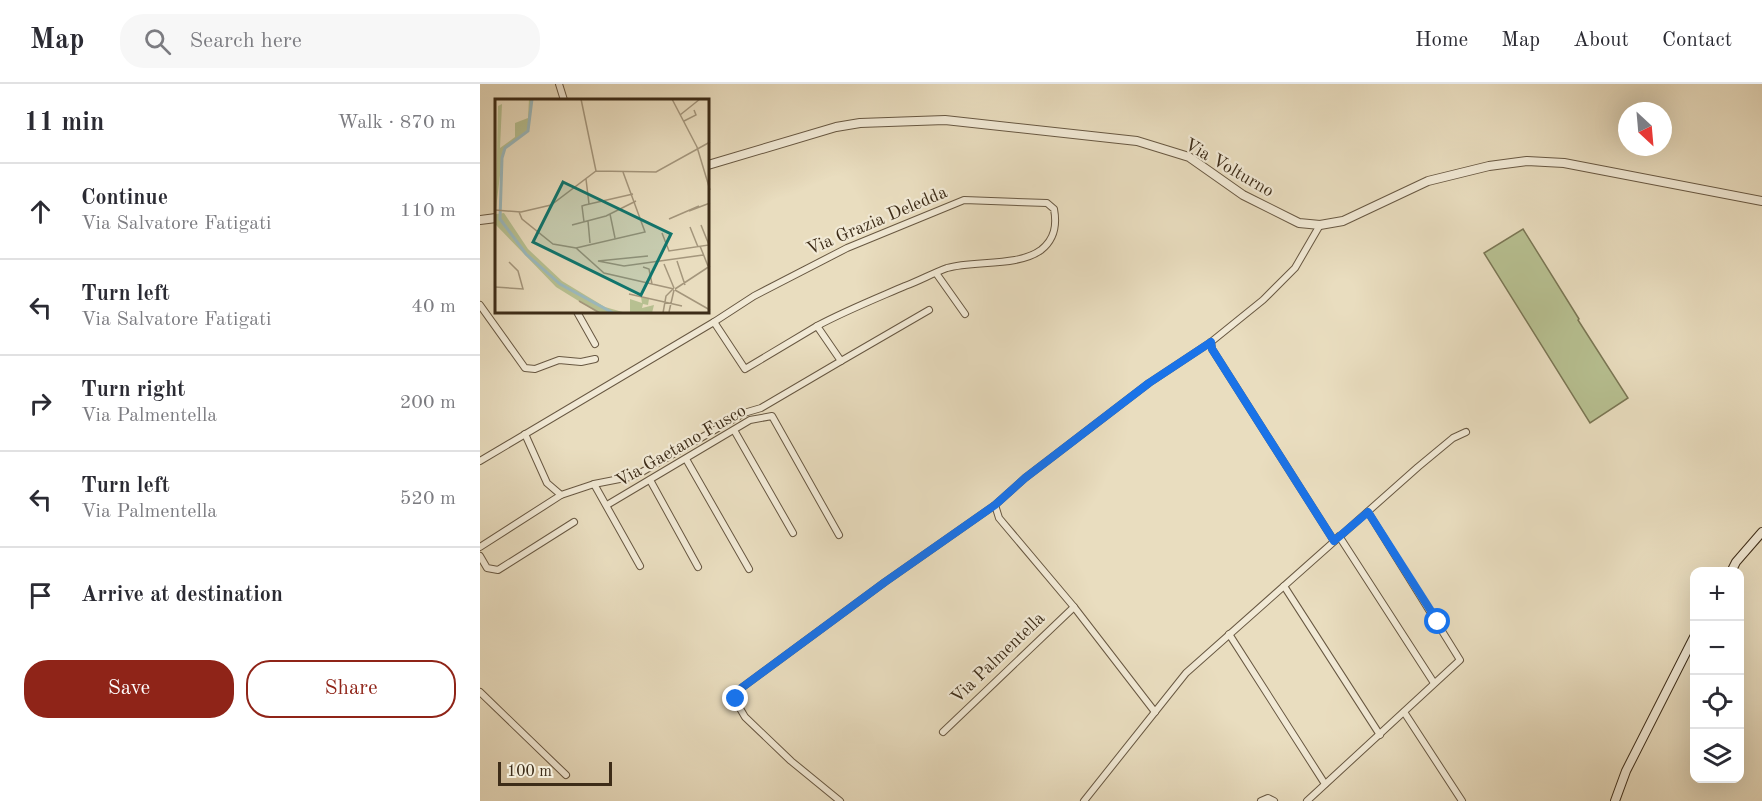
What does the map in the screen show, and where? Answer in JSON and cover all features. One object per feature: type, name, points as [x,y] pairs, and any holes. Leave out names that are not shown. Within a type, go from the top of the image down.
[{"type":"main road","points":[[1734,567],[1762,532]]},
{"type":"main road","points":[[1615,801],[1626,771],[1690,647]]},
{"type":"street","points":[[559,84],[564,99]]},
{"type":"street","name":"Via Volturno","points":[[710,164],[836,127],[860,123],[945,120],[1137,141],[1189,157],[1243,195],[1299,223],[1320,225],[1343,221],[1428,181],[1489,166],[1527,161],[1564,163],[1762,201]]},
{"type":"street","name":"Via Grazia Deledda","points":[[480,461],[779,282],[847,248],[964,200],[1047,203],[1054,209],[1056,224],[1054,234],[1044,248],[1037,253],[1022,258],[948,268],[839,314],[745,369],[714,322]]},
{"type":"street","points":[[840,801],[755,728],[738,705],[737,693],[740,689],[885,582],[995,505],[1025,478],[1149,383],[1211,342],[1263,300],[1296,268],[1320,225]]},
{"type":"street","points":[[936,273],[965,314]]},
{"type":"street","points":[[480,305],[525,368],[535,369],[560,360],[581,362],[595,359]]},
{"type":"street","points":[[480,547],[561,495],[594,484],[635,476],[744,413],[762,408],[929,310]]},
{"type":"street","points":[[578,314],[595,344]]},
{"type":"street","points":[[817,326],[841,361]]},
{"type":"street","points":[[1211,342],[1212,349],[1434,683]]},
{"type":"street","name":"Via Gaetano Fusco","points":[[607,505],[750,420],[772,416],[839,535]]},
{"type":"street","points":[[734,430],[793,533]]},
{"type":"street","points":[[1084,801],[1186,673],[1446,443],[1466,432]]},
{"type":"street","points":[[525,434],[547,483],[561,495]]},
{"type":"street","points":[[686,459],[749,569]]},
{"type":"street","points":[[650,480],[698,567]]},
{"type":"street","points":[[594,484],[640,566]]},
{"type":"street","points":[[995,505],[999,518],[1074,607],[1155,712]]},
{"type":"street","points":[[1307,801],[1460,660],[1368,512]]},
{"type":"street","points":[[480,556],[487,568],[498,570],[574,522]]},
{"type":"street","points":[[1284,586],[1380,735]]},
{"type":"street","name":"Via Palmentella","points":[[943,732],[1074,607]]},
{"type":"street","points":[[1229,634],[1325,784]]},
{"type":"street","points":[[480,692],[566,775]]},
{"type":"street","points":[[1404,712],[1462,801]]},
{"type":"street","points":[[1261,801],[1268,798],[1274,801]]},
{"type":"green space","points":[[1523,229],[1628,398],[1590,423],[1484,253]]},
{"type":"route","points":[[736,699],[740,689],[885,582],[995,505],[1025,478],[1149,383],[1211,342],[1212,349],[1266,430],[1334,541],[1368,512],[1438,622]]}]
